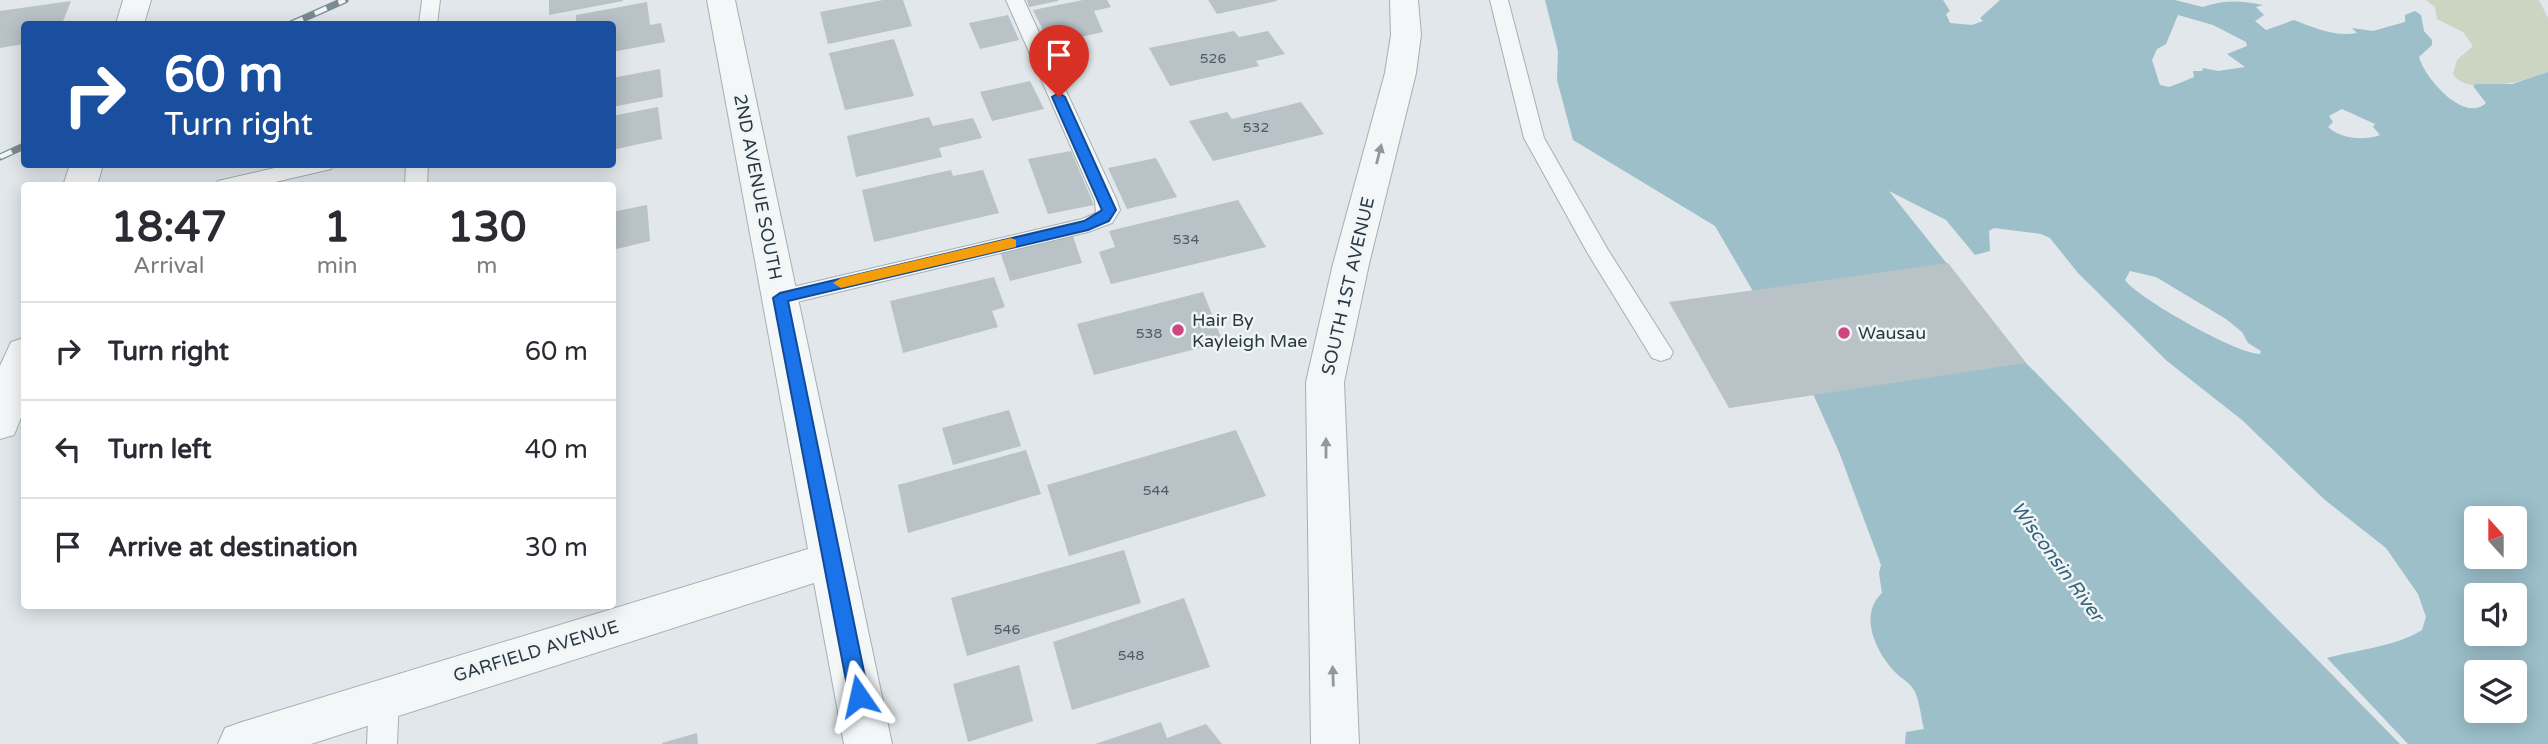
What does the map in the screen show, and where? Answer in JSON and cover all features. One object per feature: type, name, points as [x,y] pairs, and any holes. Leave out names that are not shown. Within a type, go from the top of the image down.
[{"type":"street","points":[[131,21],[137,0]]},
{"type":"street","name":"2ND AVENUE SOUTH","points":[[721,0],[868,744]]},
{"type":"street","name":"SOUTH 1ST AVENUE","points":[[1335,744],[1325,382],[1333,337],[1398,79],[1408,19],[1404,0]]},
{"type":"street","points":[[0,424],[21,361]]},
{"type":"street","name":"GARFIELD AVENUE","points":[[242,744],[832,559]]},
{"type":"lane","points":[[428,21],[430,0]]},
{"type":"lane","points":[[780,298],[1088,225],[1104,218],[1109,210],[1106,201],[1015,0]]},
{"type":"lane","points":[[1500,0],[1534,138],[1598,252],[1661,352]]},
{"type":"lane","points":[[244,182],[306,168]]},
{"type":"lane","points":[[382,744],[384,698]]},
{"type":"green space","points":[[2426,0],[2539,0],[2548,18],[2548,72],[2498,85],[2470,85],[2460,81],[2453,74],[2457,60],[2473,46],[2463,32],[2437,19],[2435,7]]},
{"type":"water","name":"Wisconsin River","points":[[1545,0],[1943,0],[1950,11],[1946,14],[1950,23],[1972,25],[1983,21],[1980,18],[2000,0],[2175,0],[2203,7],[2218,3],[2247,2],[2263,5],[2256,7],[2264,15],[2255,21],[2266,30],[2294,20],[2341,34],[2357,33],[2352,28],[2373,31],[2405,22],[2405,15],[2415,11],[2421,15],[2424,31],[2432,40],[2432,45],[2419,57],[2422,66],[2437,86],[2456,103],[2477,108],[2486,103],[2473,86],[2476,84],[2512,84],[2548,72],[2548,744],[2408,744],[2327,658],[2389,644],[2422,630],[2426,617],[2418,594],[2386,548],[2325,500],[2242,420],[2167,361],[2078,273],[2050,238],[2041,234],[1994,228],[1989,231],[1990,251],[1975,255],[1946,220],[1889,191],[2026,363],[2400,744],[1905,744],[1906,732],[1924,729],[1918,701],[1911,686],[1882,655],[1872,634],[1871,612],[1882,593],[1879,573],[1881,565],[1839,452],[1814,396],[1715,226],[1573,140],[1557,80],[1558,51]],"holes":[[[2178,15],[2213,25],[2246,42],[2247,46],[2227,54],[2245,67],[2218,71],[2203,68],[2202,71],[2193,71],[2194,77],[2169,87],[2160,85],[2152,60],[2157,49],[2166,44]],[[2342,109],[2375,124],[2373,127],[2380,135],[2360,138],[2346,136],[2328,127],[2333,122],[2329,116]],[[2130,271],[2156,277],[2226,319],[2242,332],[2248,343],[2261,351],[2260,354],[2211,336],[2167,312],[2125,280]]]},
{"type":"building","points":[[549,0],[623,0],[623,1],[549,15]]},
{"type":"building","points":[[883,0],[903,0],[912,26],[828,44],[820,12]]},
{"type":"building","points":[[1027,0],[1058,0],[1058,1],[1029,7]]},
{"type":"building","points":[[1083,0],[1107,0],[1111,7],[1094,11],[1103,32],[1050,44],[1033,10]]},
{"type":"building","points":[[1208,0],[1277,0],[1277,1],[1217,14]]},
{"type":"building","points":[[71,1],[63,21],[21,21],[21,44],[0,48],[0,11]]},
{"type":"building","points":[[647,2],[650,25],[661,23],[665,42],[616,51],[616,21],[576,21],[576,15]]},
{"type":"building","points":[[1008,15],[1019,40],[980,49],[969,23]]},
{"type":"building","points":[[1234,31],[1239,37],[1268,31],[1285,54],[1256,61],[1259,66],[1170,86],[1149,48]]},
{"type":"building","points":[[894,39],[914,96],[845,110],[829,53]]},
{"type":"building","points":[[660,69],[663,97],[616,106],[616,77]]},
{"type":"building","points":[[1030,81],[1044,109],[992,121],[980,92]]},
{"type":"building","points":[[1301,102],[1324,134],[1213,161],[1189,121],[1227,112],[1232,119]]},
{"type":"building","points":[[658,107],[662,139],[616,149],[616,115]]},
{"type":"building","points":[[929,117],[933,126],[973,118],[982,138],[939,148],[942,157],[856,177],[847,136]]},
{"type":"building","points":[[1071,151],[1094,205],[1048,214],[1028,159]]},
{"type":"building","points":[[1156,158],[1177,197],[1127,209],[1108,168]]},
{"type":"building","points":[[951,170],[953,176],[983,170],[999,213],[874,242],[862,190]]},
{"type":"building","points":[[1238,200],[1266,247],[1111,284],[1099,252],[1115,247],[1109,231]]},
{"type":"building","points":[[647,205],[650,241],[616,249],[616,211]]},
{"type":"building","points":[[1072,233],[1082,263],[1010,281],[999,249]]},
{"type":"building","name":"Wausau","points":[[1948,263],[2026,363],[1729,408],[1669,302]]},
{"type":"building","points":[[994,277],[1005,307],[992,311],[998,327],[903,353],[890,301]]},
{"type":"building","points":[[1203,292],[1223,342],[1094,375],[1077,324]]},
{"type":"building","points":[[1009,410],[1021,446],[953,465],[942,428]]},
{"type":"building","points":[[1236,430],[1266,496],[1069,556],[1047,485]]},
{"type":"building","points":[[1026,450],[1041,494],[908,533],[898,485]]},
{"type":"building","points":[[1124,550],[1141,603],[967,656],[951,598]]},
{"type":"building","points":[[1184,598],[1210,667],[1072,710],[1053,642]]},
{"type":"building","points":[[1019,665],[1033,721],[968,742],[953,684]]},
{"type":"building","points":[[1161,722],[1167,738],[1206,724],[1222,744],[1095,744]]},
{"type":"building","points":[[697,733],[698,744],[662,744],[662,743]]},
{"type":"railway","points":[[298,21],[345,0]]},
{"type":"railway","points":[[0,157],[21,147]]},
{"type":"slow traffic","points":[[841,283],[1011,243]]},
{"type":"place","name":"Hair By Kayleigh Mae","points":[[1178,330]]},
{"type":"place","name":"Wausau","points":[[1844,333]]},
{"type":"route","points":[[859,696],[780,298],[1088,225],[1104,218],[1109,210],[1059,97]]}]
